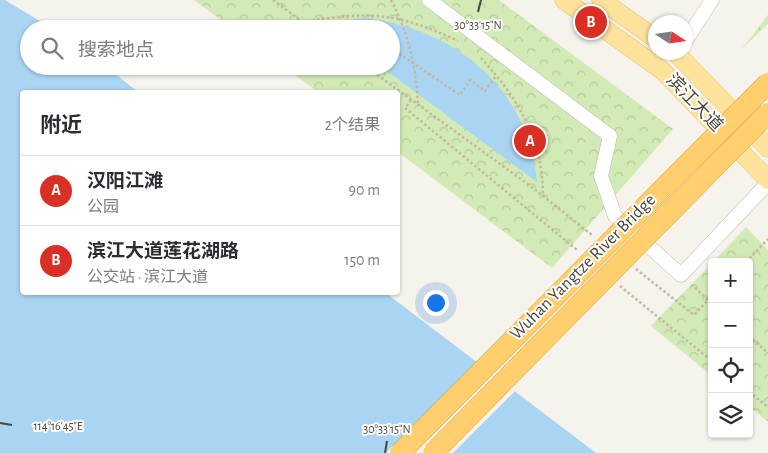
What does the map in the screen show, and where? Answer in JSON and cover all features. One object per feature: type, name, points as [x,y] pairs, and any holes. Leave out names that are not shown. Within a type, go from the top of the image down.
[{"type":"highway","name":"Wuhan Yangtze River Bridge","points":[[400,453],[768,83]]},
{"type":"highway","name":"Wuhan Yangtze River Bridge","points":[[433,453],[768,113]]},
{"type":"main road","name":"滨江大道","points":[[564,0],[662,71],[768,181]]},
{"type":"main road","points":[[601,0],[648,33]]},
{"type":"main road","name":"滨江大道","points":[[688,60],[768,148]]},
{"type":"street","points":[[429,0],[610,136],[601,176],[615,216],[681,275],[768,181]]},
{"type":"street","points":[[693,29],[712,0]]},
{"type":"path","points":[[273,0],[299,20]]},
{"type":"path","points":[[391,0],[402,21],[414,65],[418,105]]},
{"type":"path","points":[[314,20],[345,15],[372,14],[398,20]]},
{"type":"path","points":[[402,21],[431,29],[459,42]]},
{"type":"path","points":[[400,55],[460,95],[470,80],[485,90],[497,75]]},
{"type":"path","points":[[480,58],[497,75],[513,96],[529,125],[539,155],[543,196]]},
{"type":"path","points":[[377,75],[398,90]]},
{"type":"path","points":[[400,91],[543,196],[596,238]]},
{"type":"path","points":[[412,100],[405,108],[582,254]]},
{"type":"path","points":[[750,258],[768,239]]},
{"type":"path","points":[[634,267],[694,315],[708,300],[681,275]]},
{"type":"path","points":[[620,285],[708,358]]},
{"type":"path","points":[[753,339],[768,352]]},
{"type":"path","points":[[750,393],[768,407]]},
{"type":"green space","points":[[194,0],[499,0],[673,129],[552,268],[400,154],[400,90],[315,90],[295,75],[400,75],[400,20],[221,20]]},
{"type":"green space","points":[[768,15],[768,24],[741,50]]},
{"type":"green space","points":[[746,227],[768,250],[768,422],[753,409],[753,258],[717,258]]},
{"type":"green space","points":[[708,267],[708,373],[651,326]]},
{"type":"water","points":[[0,0],[5,0],[38,20],[20,20],[20,75],[116,75],[135,90],[20,90],[20,295],[389,295],[596,453],[0,453]]},
{"type":"water","points":[[368,18],[377,20],[344,20]]},
{"type":"water","points":[[400,25],[431,36],[458,51],[482,70],[503,92],[519,119],[531,148],[537,182],[392,75],[400,75]]},
{"type":"pier","points":[[478,360],[517,389],[453,453],[386,453]]},
{"type":"railway","points":[[411,453],[768,92]]},
{"type":"place","name":"滨江大道莲花湖路","points":[[591,22]]},
{"type":"place","name":"汉阳江滩","points":[[530,141]]}]
